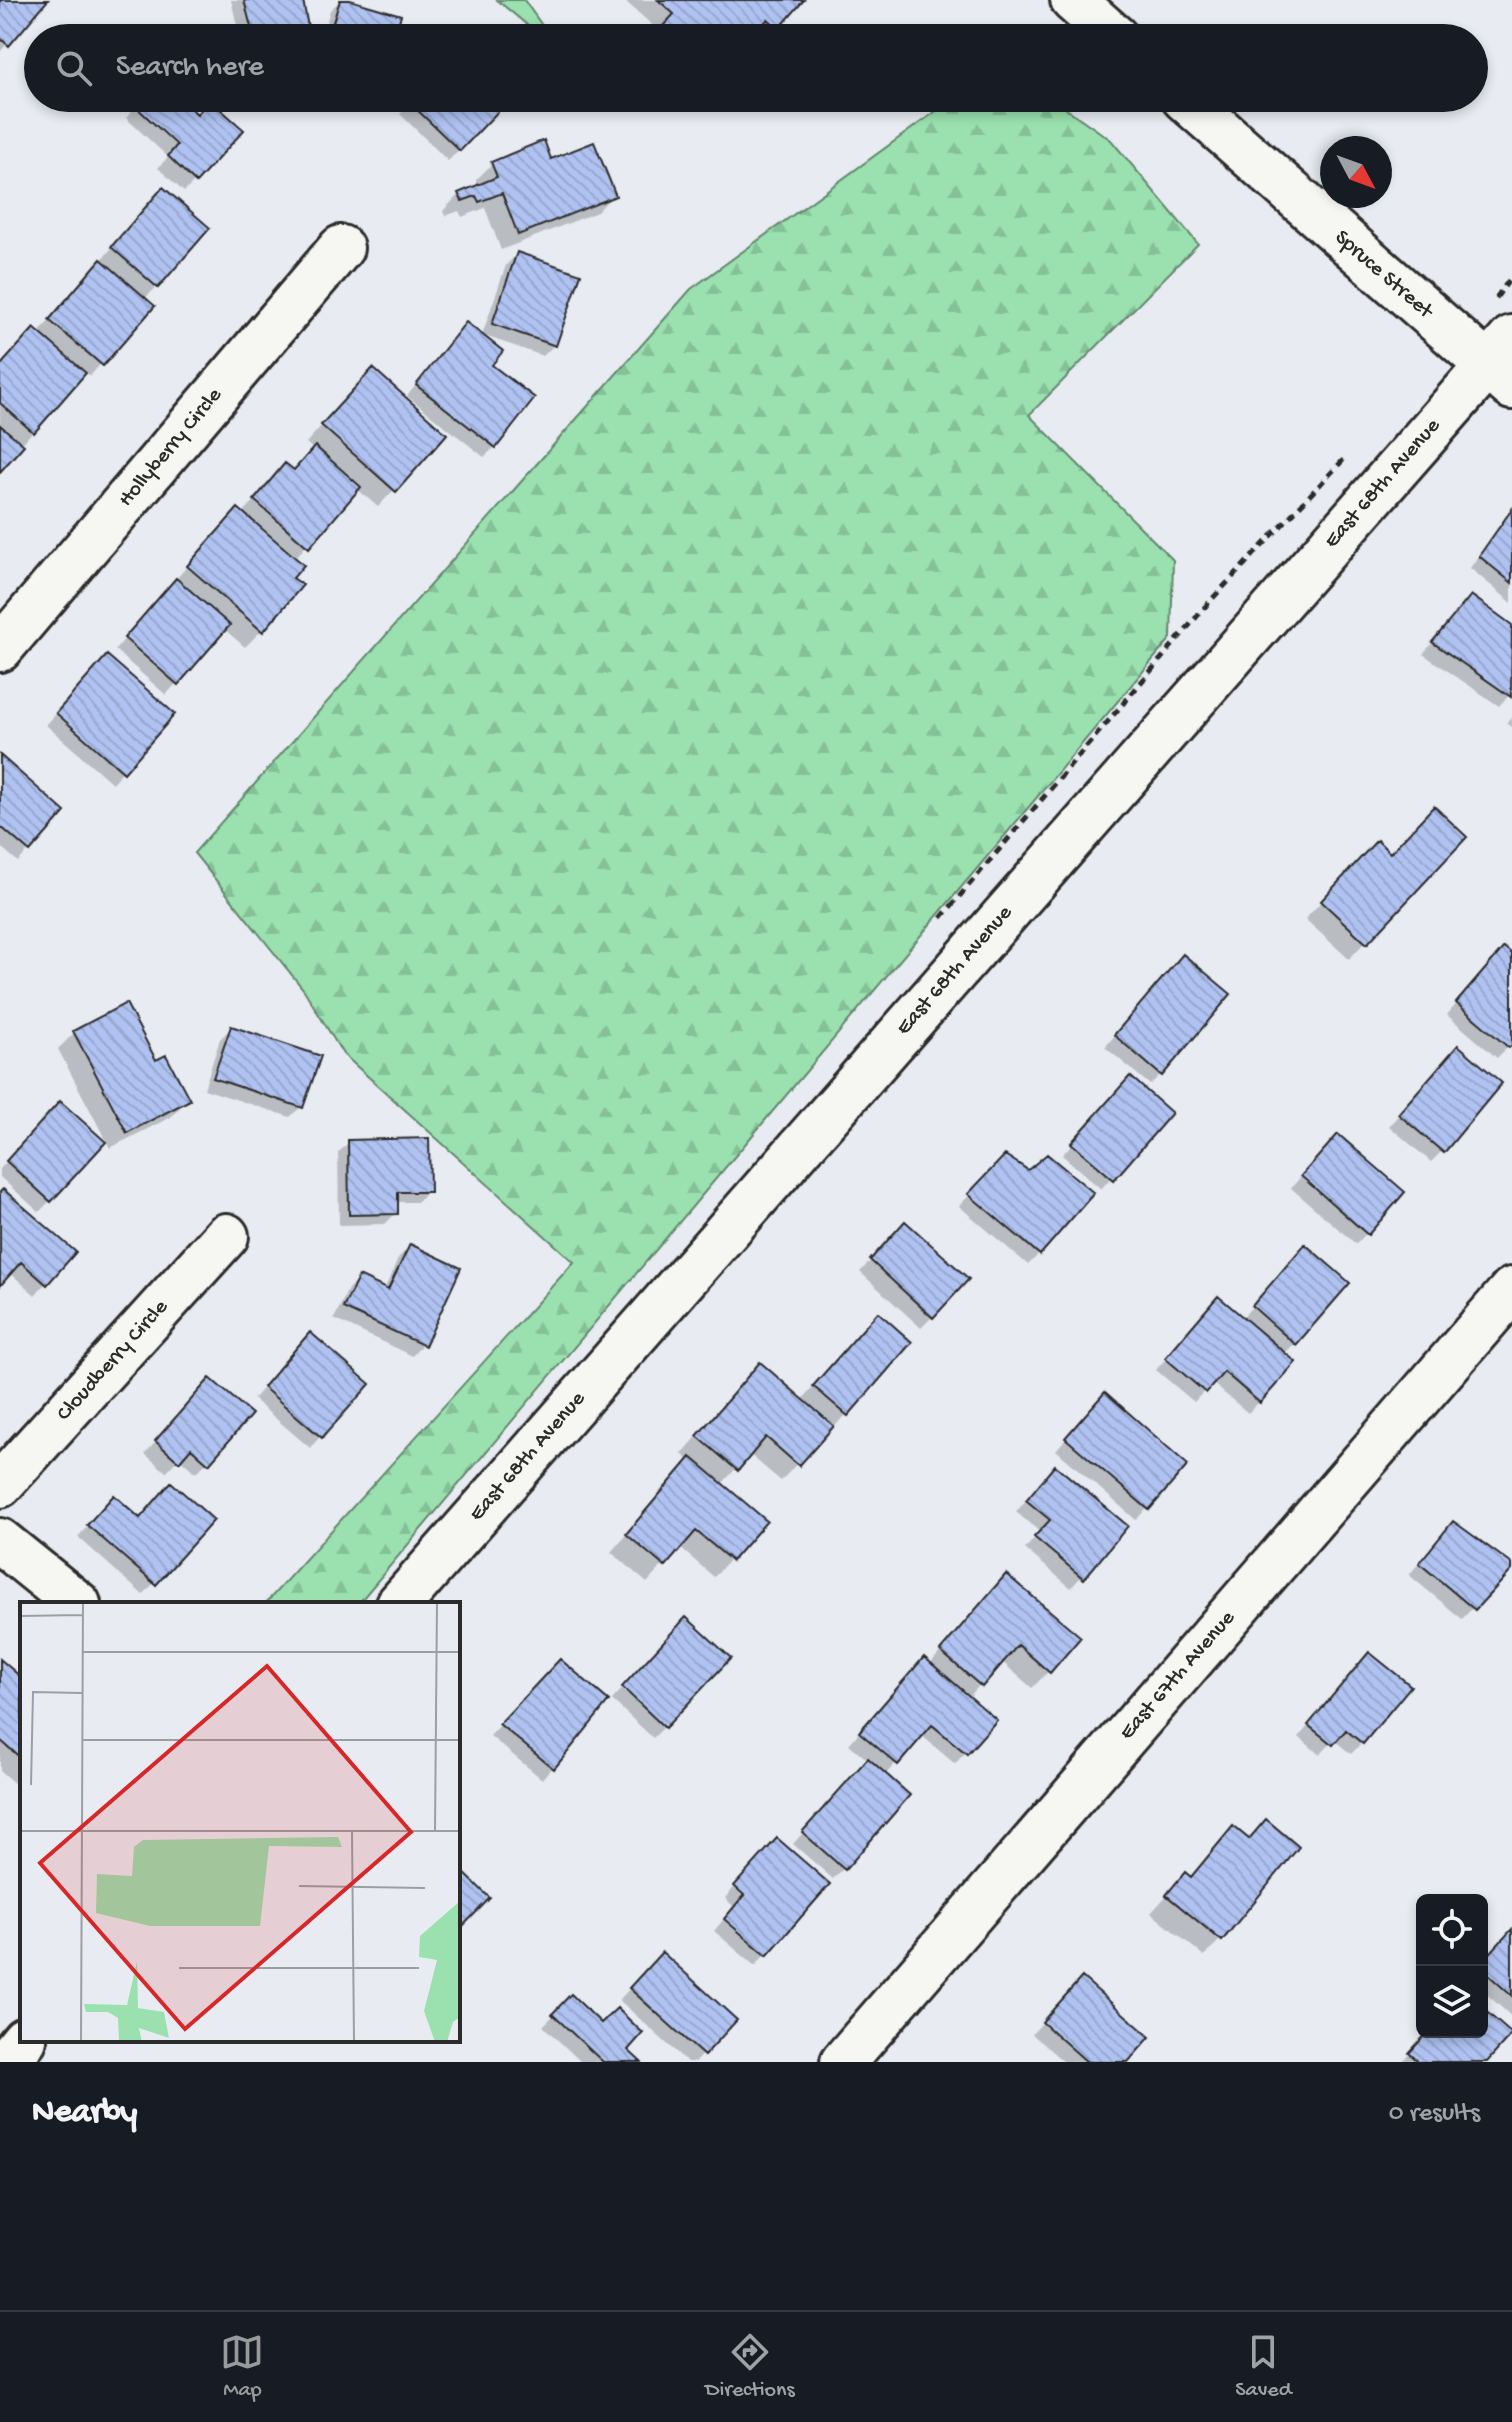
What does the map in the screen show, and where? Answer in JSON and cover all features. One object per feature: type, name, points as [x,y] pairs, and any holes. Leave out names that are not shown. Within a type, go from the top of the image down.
[{"type":"street","points":[[1073,0],[1100,24]]},
{"type":"street","name":"Spruce Street","points":[[1201,112],[1504,363]]},
{"type":"street","name":"Hollyberry Circle","points":[[0,649],[341,248]]},
{"type":"street","name":"East 68th Avenue","points":[[401,1602],[1504,363]]},
{"type":"street","name":"Cloudberry Circle","points":[[0,1485],[226,1236]]},
{"type":"street","name":"East 67th Avenue","points":[[843,2062],[1512,1290]]},
{"type":"street","points":[[0,1541],[76,1602]]},
{"type":"street","points":[[6,2062],[22,2042]]},
{"type":"path","points":[[1502,291],[1512,276]]},
{"type":"green space","points":[[497,0],[524,0],[541,24],[526,24]]},
{"type":"green space","points":[[935,112],[1071,112],[1111,140],[1198,244],[1029,415],[1173,560],[1171,638],[360,1602],[267,1602],[574,1262],[343,1054],[304,990],[194,853],[691,289]]},
{"type":"building","points":[[0,0],[48,0],[28,24],[24,24],[24,28],[9,46],[0,38]]},
{"type":"building","points":[[244,0],[303,0],[307,24],[250,24]]},
{"type":"building","points":[[340,0],[401,15],[398,24],[332,24]]},
{"type":"building","points":[[658,0],[804,0],[783,24],[774,24],[768,19],[764,24],[665,24],[674,14]]},
{"type":"building","points":[[141,112],[224,112],[244,130],[196,183],[168,156],[177,145]]},
{"type":"building","points":[[419,112],[497,112],[460,151]]},
{"type":"building","points":[[544,140],[551,159],[594,142],[616,196],[518,235],[502,193],[479,202],[476,196],[462,201],[458,193],[497,177],[491,162]]},
{"type":"building","points":[[163,187],[210,228],[158,288],[111,247]]},
{"type":"building","points":[[517,252],[581,274],[556,346],[492,324]]},
{"type":"building","points":[[101,259],[155,306],[103,366],[49,320]]},
{"type":"building","points":[[466,322],[503,351],[492,365],[535,398],[496,448],[416,385]]},
{"type":"building","points":[[34,328],[86,373],[34,433],[0,403],[0,366]]},
{"type":"building","points":[[373,368],[447,434],[396,492],[321,425]]},
{"type":"building","points":[[0,425],[24,445],[0,472]]},
{"type":"building","points":[[315,446],[361,487],[309,548],[254,500],[285,463],[294,470]]},
{"type":"building","points":[[238,508],[304,565],[293,578],[303,585],[263,632],[187,566]]},
{"type":"building","points":[[1512,509],[1512,583],[1479,556]]},
{"type":"building","points":[[176,578],[230,625],[178,685],[124,638]]},
{"type":"building","points":[[1471,595],[1512,625],[1511,697],[1432,642]]},
{"type":"building","points":[[107,655],[175,714],[124,773],[56,713]]},
{"type":"building","points":[[0,755],[65,812],[30,852],[0,826]]},
{"type":"building","points":[[1434,806],[1467,837],[1367,944],[1321,901],[1377,840],[1390,853]]},
{"type":"building","points":[[1504,947],[1512,954],[1512,1045],[1509,1048],[1456,1003]]},
{"type":"building","points":[[1183,954],[1231,994],[1162,1076],[1114,1035]]},
{"type":"building","points":[[126,1003],[156,1060],[166,1055],[190,1100],[127,1133],[73,1031]]},
{"type":"building","points":[[231,1026],[321,1056],[303,1108],[213,1078]]},
{"type":"building","points":[[1458,1045],[1502,1083],[1444,1153],[1398,1114]]},
{"type":"building","points":[[1130,1076],[1172,1113],[1114,1180],[1071,1143]]},
{"type":"building","points":[[60,1101],[106,1142],[51,1202],[6,1161]]},
{"type":"building","points":[[1338,1134],[1405,1192],[1368,1235],[1301,1176]]},
{"type":"building","points":[[429,1138],[430,1192],[398,1192],[398,1214],[349,1215],[348,1140]]},
{"type":"building","points":[[1047,1154],[1094,1193],[1040,1255],[968,1194],[1005,1155],[1028,1170]]},
{"type":"building","points":[[3,1189],[76,1252],[47,1285],[21,1262],[0,1286],[0,1192]]},
{"type":"building","points":[[905,1221],[969,1279],[933,1318],[870,1260]]},
{"type":"building","points":[[410,1244],[461,1268],[425,1346],[343,1308],[359,1276],[388,1290]]},
{"type":"building","points":[[1305,1244],[1350,1283],[1296,1345],[1252,1306]]},
{"type":"building","points":[[1218,1296],[1296,1362],[1260,1403],[1224,1372],[1206,1393],[1165,1358]]},
{"type":"building","points":[[878,1312],[912,1342],[848,1416],[813,1386]]},
{"type":"building","points":[[310,1332],[370,1384],[322,1438],[263,1387]]},
{"type":"building","points":[[760,1362],[834,1426],[799,1466],[766,1437],[738,1471],[697,1436]]},
{"type":"building","points":[[210,1378],[252,1414],[209,1464],[191,1448],[179,1462],[155,1441]]},
{"type":"building","points":[[1105,1392],[1188,1465],[1149,1510],[1065,1438]]},
{"type":"building","points":[[691,1457],[767,1521],[732,1561],[696,1531],[665,1567],[626,1534]]},
{"type":"building","points":[[1055,1465],[1128,1526],[1084,1579],[1034,1537],[1050,1520],[1026,1500]]},
{"type":"building","points":[[171,1482],[214,1520],[156,1585],[87,1525],[114,1495],[140,1518]]},
{"type":"building","points":[[1453,1521],[1512,1564],[1512,1570],[1475,1610],[1419,1563]]},
{"type":"building","points":[[1006,1574],[1081,1637],[1050,1673],[1018,1645],[982,1687],[940,1651]]},
{"type":"building","points":[[686,1617],[731,1658],[665,1728],[622,1687]]},
{"type":"building","points":[[1369,1652],[1411,1686],[1363,1744],[1346,1730],[1333,1745],[1308,1725]]},
{"type":"building","points":[[924,1657],[997,1720],[967,1754],[932,1725],[898,1765],[859,1732]]},
{"type":"building","points":[[0,1659],[20,1676],[20,1757],[0,1740]]},
{"type":"building","points":[[560,1659],[609,1701],[554,1769],[499,1724]]},
{"type":"building","points":[[868,1758],[910,1795],[845,1870],[802,1832]]},
{"type":"building","points":[[1266,1819],[1299,1847],[1222,1941],[1166,1895],[1185,1872],[1191,1877],[1233,1826],[1249,1839]]},
{"type":"building","points":[[777,1838],[830,1884],[767,1956],[724,1919],[744,1895],[734,1886]]},
{"type":"building","points":[[460,1869],[490,1898],[460,1929]]},
{"type":"building","points":[[1512,1929],[1512,1996],[1488,1974],[1488,1955]]},
{"type":"building","points":[[662,1952],[737,2020],[704,2056],[629,1988]]},
{"type":"building","points":[[1082,1977],[1150,2037],[1128,2062],[1087,2062],[1042,2022]]},
{"type":"building","points":[[571,1994],[601,2023],[617,2008],[643,2033],[628,2050],[641,2062],[603,2062],[552,2014]]},
{"type":"building","points":[[1488,2013],[1512,2034],[1487,2062],[1419,2062],[1409,2053],[1423,2038],[1488,2038]]}]
